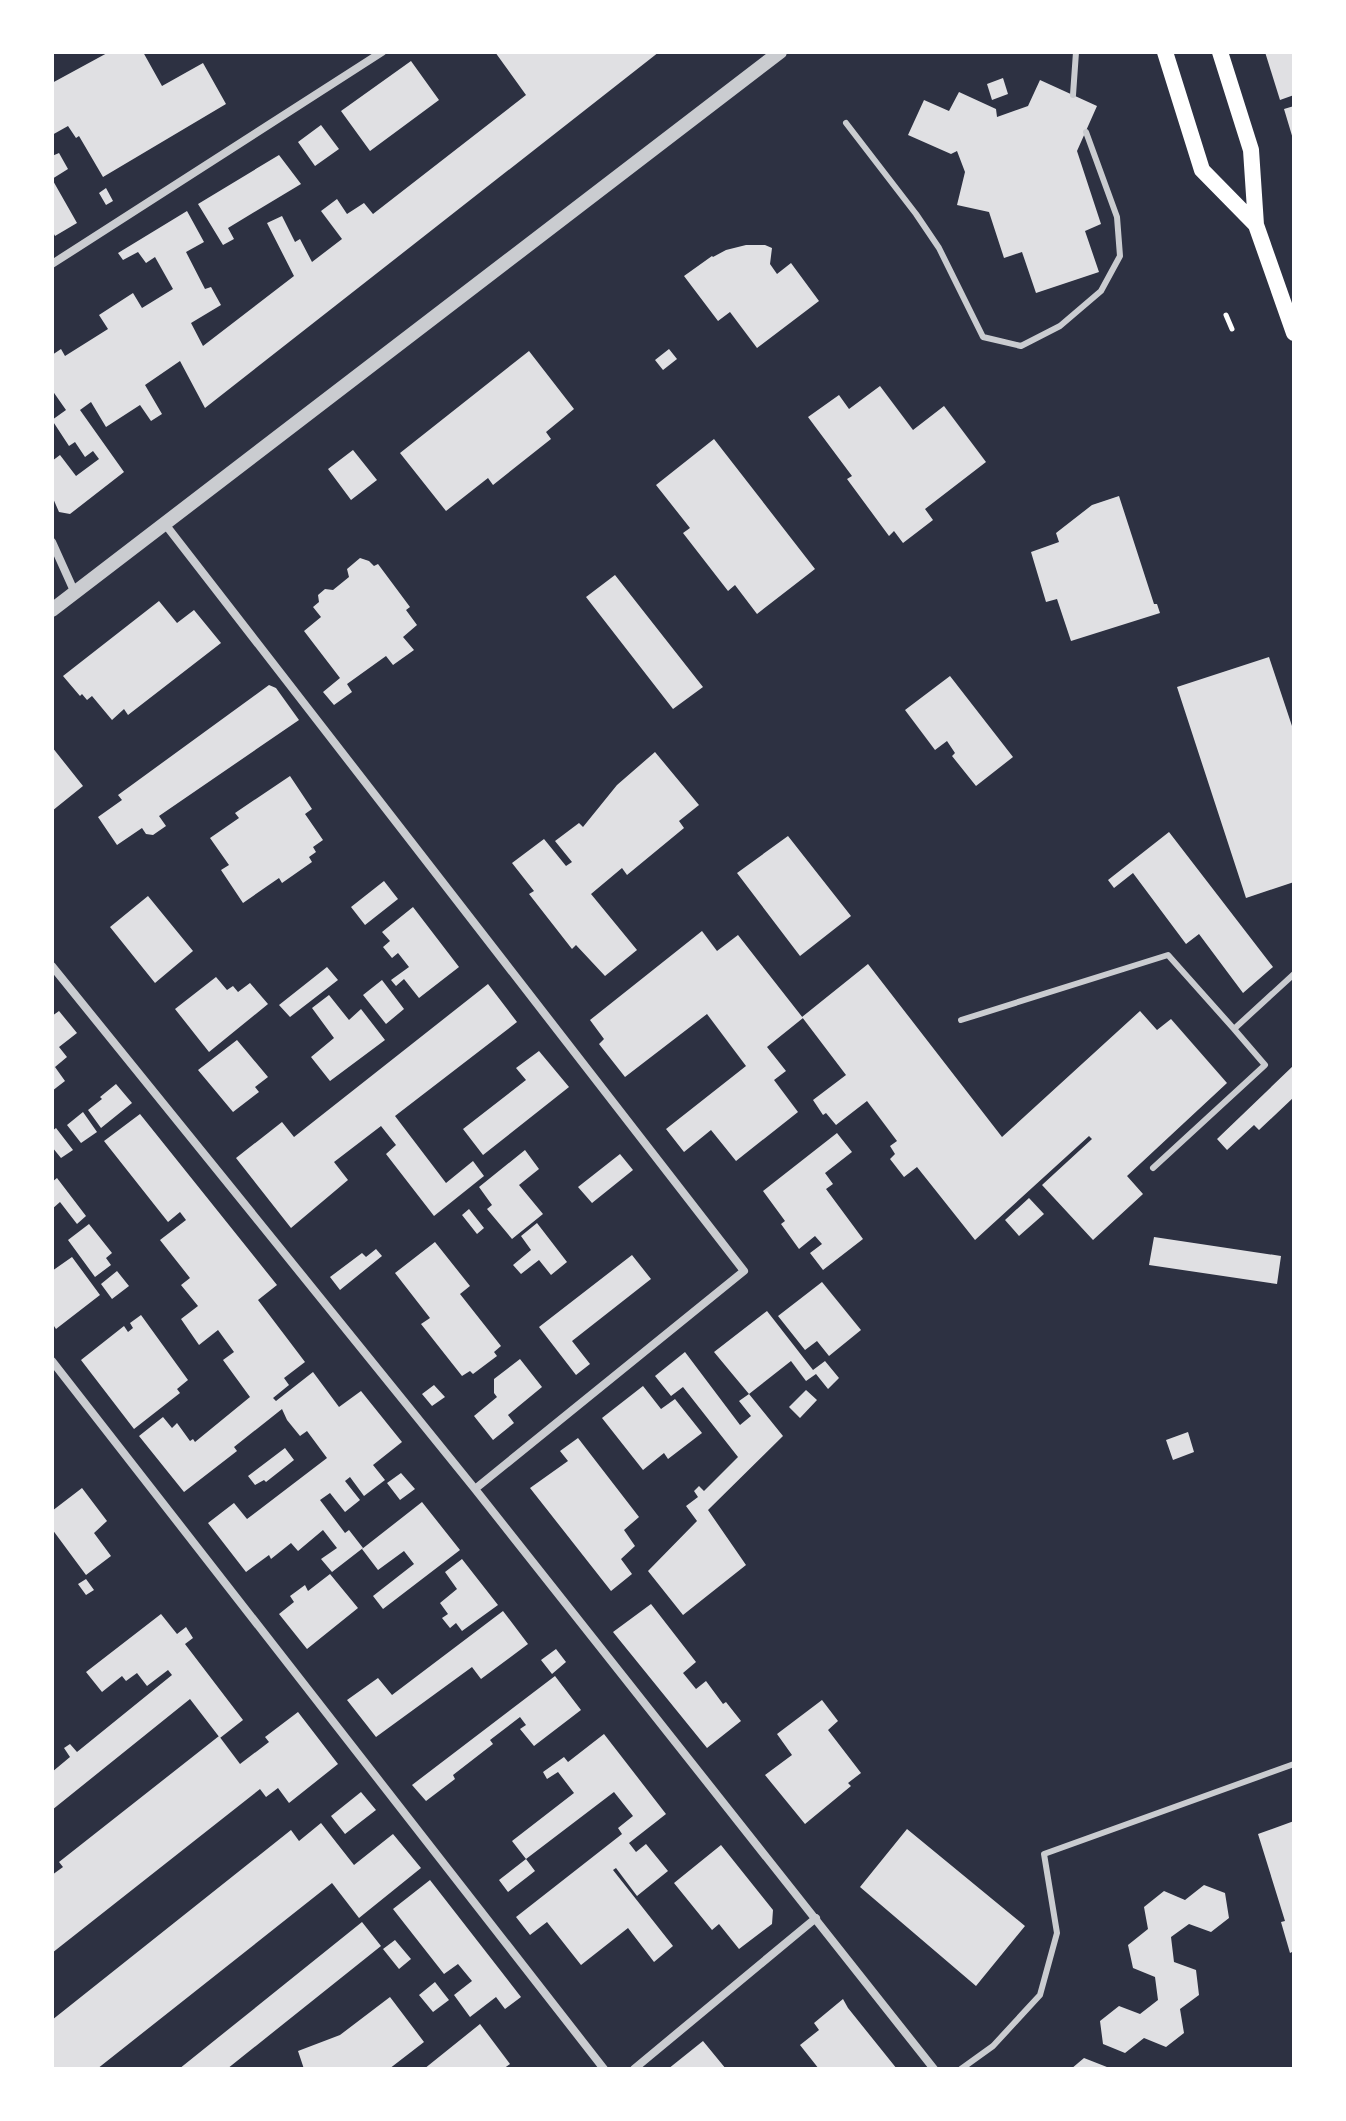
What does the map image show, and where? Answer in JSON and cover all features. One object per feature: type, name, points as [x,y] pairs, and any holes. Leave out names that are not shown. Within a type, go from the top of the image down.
[{"type":"main road","points":[[1165,52],[1202,170],[1256,225]]},
{"type":"main road","points":[[1220,52],[1251,150],[1256,225],[1294,333]]},
{"type":"street","points":[[52,264],[382,52]]},
{"type":"street","points":[[52,610],[780,52]]},
{"type":"street","points":[[165,524],[744,1271],[475,1489]]},
{"type":"street","points":[[52,542],[75,593]]},
{"type":"street","points":[[52,966],[475,1489],[934,2069]]},
{"type":"street","points":[[52,1361],[604,2069]]},
{"type":"street","points":[[634,2069],[816,1918]]},
{"type":"lane","points":[[1073,95],[1076,52]]},
{"type":"lane","points":[[846,123],[939,248],[983,337],[1021,346],[1060,326],[1101,291],[1120,256],[1117,217],[1086,132]]},
{"type":"lane","points":[[961,1020],[1168,955],[1265,1065],[1153,1168]]},
{"type":"lane","points":[[1234,1029],[1294,974]]},
{"type":"lane","points":[[961,2069],[993,2046],[1040,1995],[1057,1933],[1044,1854],[1294,1764]]},
{"type":"path","points":[[1226,315],[1232,329]]},
{"type":"building","points":[[109,52],[143,52],[162,86],[203,63],[226,104],[103,177],[79,136],[76,138],[68,126],[52,135],[52,83]]},
{"type":"building","points":[[495,52],[659,52],[205,408],[180,361],[145,385],[162,414],[151,421],[140,405],[106,427],[91,402],[80,410],[124,472],[70,514],[59,512],[52,496],[52,461],[60,455],[76,476],[99,459],[93,451],[85,457],[75,442],[69,446],[52,420],[66,410],[52,390],[52,355],[61,349],[65,356],[108,329],[99,315],[133,293],[142,308],[173,289],[155,257],[146,263],[138,252],[123,260],[118,253],[187,211],[204,242],[186,252],[205,289],[211,287],[221,305],[191,323],[203,346],[294,276],[267,223],[282,216],[295,242],[300,239],[312,262],[342,239],[321,211],[337,199],[347,214],[364,203],[373,214],[526,95]]},
{"type":"building","points":[[1265,52],[1294,52],[1294,95],[1280,100]]},
{"type":"building","points":[[411,61],[439,100],[370,151],[341,111]]},
{"type":"building","points":[[1003,78],[1008,94],[992,100],[987,84]]},
{"type":"building","points":[[1040,80],[1097,106],[1077,151],[1101,224],[1085,231],[1099,272],[1036,293],[1022,252],[1004,258],[989,212],[957,205],[965,172],[957,151],[951,154],[908,135],[924,100],[949,111],[959,92],[996,109],[997,117],[1028,106]]},
{"type":"building","points":[[1294,106],[1294,139],[1293,139],[1284,109]]},
{"type":"building","points":[[321,125],[339,149],[315,166],[298,142]]},
{"type":"building","points":[[59,153],[68,169],[52,179],[52,156]]},
{"type":"building","points":[[279,155],[301,184],[228,228],[234,239],[223,245],[198,204]]},
{"type":"building","points":[[52,179],[77,223],[55,236],[52,230]]},
{"type":"building","points":[[106,188],[113,201],[106,205],[99,193]]},
{"type":"building","points":[[746,245],[772,248],[770,264],[777,274],[791,263],[819,301],[757,348],[730,312],[718,321],[684,276],[712,256]]},
{"type":"building","points":[[669,349],[677,359],[663,370],[655,360]]},
{"type":"building","points":[[529,351],[574,409],[546,432],[551,439],[493,485],[488,478],[446,511],[400,453]]},
{"type":"building","points":[[880,386],[913,430],[944,406],[986,462],[925,509],[933,520],[903,543],[894,531],[889,536],[847,479],[852,476],[808,417],[839,395],[849,409]]},
{"type":"building","points":[[714,439],[815,569],[757,614],[735,585],[728,591],[683,533],[690,528],[656,485]]},
{"type":"building","points":[[353,450],[377,480],[351,500],[328,469]]},
{"type":"building","points":[[1119,496],[1154,604],[1157,604],[1160,613],[1071,641],[1057,599],[1046,602],[1031,552],[1059,542],[1056,533],[1092,505]]},
{"type":"building","points":[[360,558],[374,566],[378,564],[410,607],[406,610],[417,625],[403,637],[414,650],[393,665],[386,656],[347,684],[352,692],[334,705],[323,692],[340,678],[304,631],[321,617],[313,607],[319,602],[318,595],[325,589],[333,590],[349,577],[347,569]]},
{"type":"building","points":[[615,575],[703,687],[673,709],[586,597]]},
{"type":"building","points":[[159,601],[177,623],[194,610],[221,643],[128,715],[124,709],[112,720],[92,696],[87,700],[82,694],[80,696],[63,676]]},
{"type":"building","points":[[1269,657],[1294,732],[1294,882],[1246,898],[1177,687]]},
{"type":"building","points":[[950,676],[1013,757],[976,786],[952,756],[955,753],[947,741],[935,750],[905,710]]},
{"type":"building","points":[[269,685],[276,688],[299,720],[159,816],[166,826],[153,835],[146,834],[142,828],[117,845],[98,817],[122,800],[118,795]]},
{"type":"building","points":[[52,747],[83,786],[52,811]]},
{"type":"building","points":[[655,752],[699,805],[679,821],[684,828],[627,875],[622,868],[591,894],[637,950],[605,976],[576,945],[572,949],[529,894],[534,891],[512,863],[544,839],[566,866],[572,862],[555,841],[579,823],[583,827],[617,785]]},
{"type":"building","points":[[290,776],[312,809],[305,814],[323,840],[313,847],[316,852],[309,857],[312,862],[282,883],[279,878],[243,903],[221,870],[229,865],[210,838],[239,818],[235,813]]},
{"type":"building","points":[[1169,832],[1273,967],[1243,993],[1199,934],[1186,944],[1133,873],[1114,888],[1108,880]]},
{"type":"building","points":[[788,836],[851,916],[800,956],[737,873]]},
{"type":"building","points":[[384,881],[398,899],[365,925],[351,907]]},
{"type":"building","points":[[148,896],[193,951],[155,983],[110,927]]},
{"type":"building","points":[[413,907],[459,967],[419,998],[404,979],[396,986],[391,980],[409,967],[398,953],[392,958],[383,947],[390,941],[382,932]]},
{"type":"building","points":[[702,931],[717,951],[738,935],[803,1018],[767,1047],[786,1071],[774,1080],[798,1112],[736,1161],[711,1130],[684,1152],[666,1129],[746,1066],[707,1014],[625,1077],[599,1044],[604,1039],[590,1020]]},
{"type":"building","points":[[868,964],[1002,1137],[1140,1011],[1157,1030],[1171,1019],[1227,1083],[1127,1176],[1143,1194],[1093,1240],[1042,1185],[1092,1139],[1089,1136],[975,1240],[917,1167],[904,1177],[890,1159],[895,1154],[890,1146],[897,1141],[867,1101],[836,1125],[826,1113],[823,1115],[813,1100],[846,1075],[802,1017]]},
{"type":"building","points":[[327,967],[338,980],[290,1017],[279,1005]]},
{"type":"building","points":[[216,977],[227,990],[233,986],[238,992],[250,983],[268,1004],[209,1052],[175,1009]]},
{"type":"building","points":[[382,980],[404,1009],[386,1024],[363,995]]},
{"type":"building","points":[[488,984],[517,1022],[395,1116],[446,1183],[473,1161],[484,1176],[434,1216],[386,1154],[396,1145],[381,1126],[334,1162],[348,1180],[291,1228],[236,1158],[282,1122],[294,1137]]},
{"type":"building","points":[[329,995],[349,1020],[361,1009],[385,1040],[330,1081],[311,1057],[334,1038],[312,1008]]},
{"type":"building","points":[[59,1011],[77,1033],[59,1047],[67,1057],[55,1067],[65,1081],[52,1091],[52,1016]]},
{"type":"building","points":[[237,1040],[268,1077],[255,1087],[259,1092],[233,1112],[198,1070]]},
{"type":"building","points":[[539,1051],[569,1087],[483,1155],[463,1129],[526,1080],[516,1068]]},
{"type":"building","points":[[1294,1065],[1294,1097],[1259,1130],[1254,1125],[1227,1150],[1217,1139]]},
{"type":"building","points":[[116,1084],[132,1103],[101,1128],[88,1110]]},
{"type":"building","points":[[83,1112],[97,1132],[81,1143],[67,1125]]},
{"type":"building","points":[[140,1114],[277,1285],[258,1300],[305,1362],[284,1378],[289,1385],[273,1398],[276,1401],[313,1372],[339,1407],[361,1391],[402,1442],[373,1465],[385,1480],[364,1496],[350,1477],[345,1481],[360,1500],[345,1512],[330,1493],[320,1500],[345,1533],[349,1530],[363,1548],[332,1572],[321,1559],[337,1548],[323,1530],[298,1551],[291,1543],[271,1559],[269,1555],[246,1572],[208,1523],[234,1503],[247,1519],[327,1458],[307,1431],[300,1436],[282,1409],[234,1447],[237,1451],[184,1492],[139,1436],[163,1417],[172,1428],[177,1423],[190,1441],[193,1439],[195,1442],[250,1397],[223,1360],[234,1352],[218,1330],[199,1345],[181,1319],[198,1306],[181,1285],[190,1278],[160,1240],[186,1220],[180,1212],[168,1222],[104,1141]]},
{"type":"building","points":[[56,1128],[73,1150],[61,1158],[52,1147],[52,1131]]},
{"type":"building","points":[[837,1133],[852,1152],[825,1173],[833,1184],[826,1189],[863,1239],[823,1270],[810,1253],[822,1244],[815,1236],[799,1249],[781,1224],[785,1221],[763,1191]]},
{"type":"building","points":[[525,1150],[539,1169],[519,1185],[543,1214],[512,1239],[487,1209],[492,1205],[479,1187]]},
{"type":"building","points":[[620,1154],[633,1170],[592,1203],[578,1187]]},
{"type":"building","points":[[57,1178],[86,1216],[77,1224],[60,1202],[52,1209],[52,1182]]},
{"type":"building","points":[[1029,1198],[1044,1214],[1019,1236],[1005,1220]]},
{"type":"building","points":[[469,1209],[484,1228],[477,1234],[462,1215]]},
{"type":"building","points":[[537,1223],[567,1262],[551,1275],[539,1260],[521,1274],[513,1265],[531,1250],[521,1236]]},
{"type":"building","points":[[89,1224],[112,1253],[106,1258],[111,1265],[95,1277],[68,1240]]},
{"type":"building","points":[[1154,1237],[1281,1256],[1277,1284],[1149,1265]]},
{"type":"building","points":[[435,1242],[470,1286],[460,1294],[501,1346],[494,1352],[497,1356],[473,1374],[470,1371],[462,1376],[421,1324],[430,1318],[395,1273]]},
{"type":"building","points":[[376,1249],[382,1256],[340,1290],[330,1277],[362,1253],[366,1257]]},
{"type":"building","points":[[632,1255],[651,1279],[572,1341],[590,1364],[576,1375],[539,1327]]},
{"type":"building","points":[[72,1257],[100,1295],[56,1329],[52,1323],[52,1271]]},
{"type":"building","points":[[117,1271],[129,1286],[112,1299],[101,1284]]},
{"type":"building","points":[[822,1282],[861,1330],[829,1356],[817,1341],[805,1350],[778,1316]]},
{"type":"building","points":[[767,1311],[813,1370],[825,1361],[839,1378],[828,1389],[816,1374],[806,1381],[791,1361],[749,1394],[714,1352]]},
{"type":"building","points":[[141,1315],[188,1380],[177,1389],[180,1393],[134,1429],[81,1360],[124,1326],[128,1332],[133,1328],[130,1323]]},
{"type":"building","points":[[685,1352],[740,1425],[751,1416],[739,1401],[749,1394],[783,1436],[708,1510],[746,1565],[683,1615],[648,1571],[697,1521],[686,1506],[698,1497],[694,1491],[699,1486],[704,1491],[738,1457],[683,1387],[671,1396],[655,1376]]},
{"type":"building","points":[[520,1359],[542,1387],[508,1415],[514,1423],[493,1440],[474,1416],[497,1397],[494,1379]]},
{"type":"building","points":[[434,1385],[445,1397],[432,1406],[422,1394]]},
{"type":"building","points":[[643,1386],[661,1409],[675,1399],[702,1433],[668,1459],[664,1453],[643,1470],[602,1418]]},
{"type":"building","points":[[806,1390],[817,1400],[800,1418],[789,1407]]},
{"type":"building","points":[[1188,1432],[1194,1452],[1173,1460],[1166,1440]]},
{"type":"building","points":[[578,1438],[639,1517],[624,1530],[635,1546],[621,1559],[632,1574],[611,1591],[530,1488],[568,1461],[560,1451]]},
{"type":"building","points":[[285,1448],[294,1460],[266,1482],[264,1480],[255,1485],[248,1476]]},
{"type":"building","points":[[401,1473],[415,1489],[400,1500],[387,1483]]},
{"type":"building","points":[[82,1488],[107,1521],[94,1533],[111,1556],[86,1575],[52,1529],[52,1511]]},
{"type":"building","points":[[422,1502],[460,1550],[383,1609],[373,1596],[414,1564],[404,1551],[378,1570],[362,1549]]},
{"type":"building","points":[[462,1559],[498,1605],[462,1631],[456,1623],[450,1628],[442,1618],[448,1614],[440,1603],[457,1589],[445,1572]]},
{"type":"building","points":[[330,1574],[358,1608],[307,1649],[279,1614],[294,1602],[290,1596],[305,1585],[308,1591]]},
{"type":"building","points":[[86,1579],[94,1590],[86,1595],[78,1584]]},
{"type":"building","points":[[651,1604],[696,1662],[683,1673],[696,1689],[706,1681],[741,1721],[707,1748],[613,1632]]},
{"type":"building","points":[[503,1611],[528,1644],[481,1679],[472,1667],[376,1737],[347,1700],[378,1678],[392,1695]]},
{"type":"building","points":[[161,1614],[177,1634],[186,1627],[193,1638],[185,1644],[243,1720],[220,1738],[190,1699],[52,1810],[52,1772],[70,1757],[64,1748],[70,1744],[77,1752],[172,1675],[168,1670],[147,1686],[137,1673],[126,1681],[122,1676],[102,1692],[86,1672]]},
{"type":"building","points":[[556,1649],[566,1662],[552,1674],[541,1660]]},
{"type":"building","points":[[555,1676],[581,1710],[534,1746],[520,1729],[526,1725],[520,1717],[490,1740],[493,1744],[453,1775],[455,1779],[426,1801],[412,1785]]},
{"type":"building","points":[[822,1700],[838,1721],[828,1730],[861,1773],[848,1783],[851,1786],[805,1824],[765,1775],[792,1755],[777,1734]]},
{"type":"building","points":[[298,1712],[338,1764],[289,1803],[278,1788],[266,1797],[260,1789],[52,1953],[52,1875],[63,1867],[59,1862],[219,1736],[240,1764],[269,1742],[265,1737]]},
{"type":"building","points":[[604,1734],[666,1814],[629,1843],[636,1852],[646,1844],[668,1871],[637,1896],[616,1868],[613,1870],[673,1946],[654,1962],[628,1928],[581,1965],[547,1922],[530,1935],[516,1917],[622,1834],[618,1828],[633,1816],[614,1792],[526,1859],[512,1841],[574,1793],[558,1772],[547,1779],[543,1772],[564,1757],[568,1762]]},
{"type":"building","points":[[361,1792],[376,1810],[345,1834],[331,1816]]},
{"type":"building","points":[[1294,1821],[1294,1951],[1290,1953],[1281,1922],[1285,1921],[1258,1834]]},
{"type":"building","points":[[321,1823],[354,1865],[393,1834],[421,1868],[359,1918],[332,1883],[97,2069],[52,2069],[52,2020],[291,1830],[299,1841]]},
{"type":"building","points":[[907,1829],[1025,1926],[976,1986],[860,1887]]},
{"type":"building","points":[[721,1845],[773,1910],[772,1924],[739,1949],[719,1924],[712,1930],[674,1883]]},
{"type":"building","points":[[526,1859],[535,1871],[508,1892],[499,1880]]},
{"type":"building","points":[[430,1880],[521,1997],[505,2009],[496,1997],[470,2017],[454,1995],[472,1981],[458,1964],[444,1974],[393,1909]]},
{"type":"building","points":[[1204,1885],[1225,1893],[1229,1918],[1211,1932],[1189,1924],[1171,1937],[1174,1962],[1196,1970],[1199,1995],[1180,2009],[1184,2033],[1166,2047],[1144,2038],[1125,2053],[1103,2044],[1100,2021],[1119,2006],[1140,2014],[1158,2000],[1155,1977],[1133,1968],[1128,1945],[1148,1929],[1144,1907],[1164,1891],[1185,1900]]},
{"type":"building","points":[[362,1922],[381,1946],[227,2069],[179,2069]]},
{"type":"building","points":[[395,1940],[411,1959],[399,1969],[383,1949]]},
{"type":"building","points":[[435,1982],[449,2000],[433,2012],[419,1995]]},
{"type":"building","points":[[390,1997],[424,2042],[389,2069],[304,2069],[298,2051],[340,2035]]},
{"type":"building","points":[[843,1999],[897,2069],[819,2069],[800,2045],[819,2030],[814,2023]]},
{"type":"building","points":[[480,2024],[510,2064],[503,2069],[424,2069]]},
{"type":"building","points":[[703,2041],[726,2069],[668,2069]]},
{"type":"building","points":[[1084,2058],[1112,2069],[1071,2069]]}]
